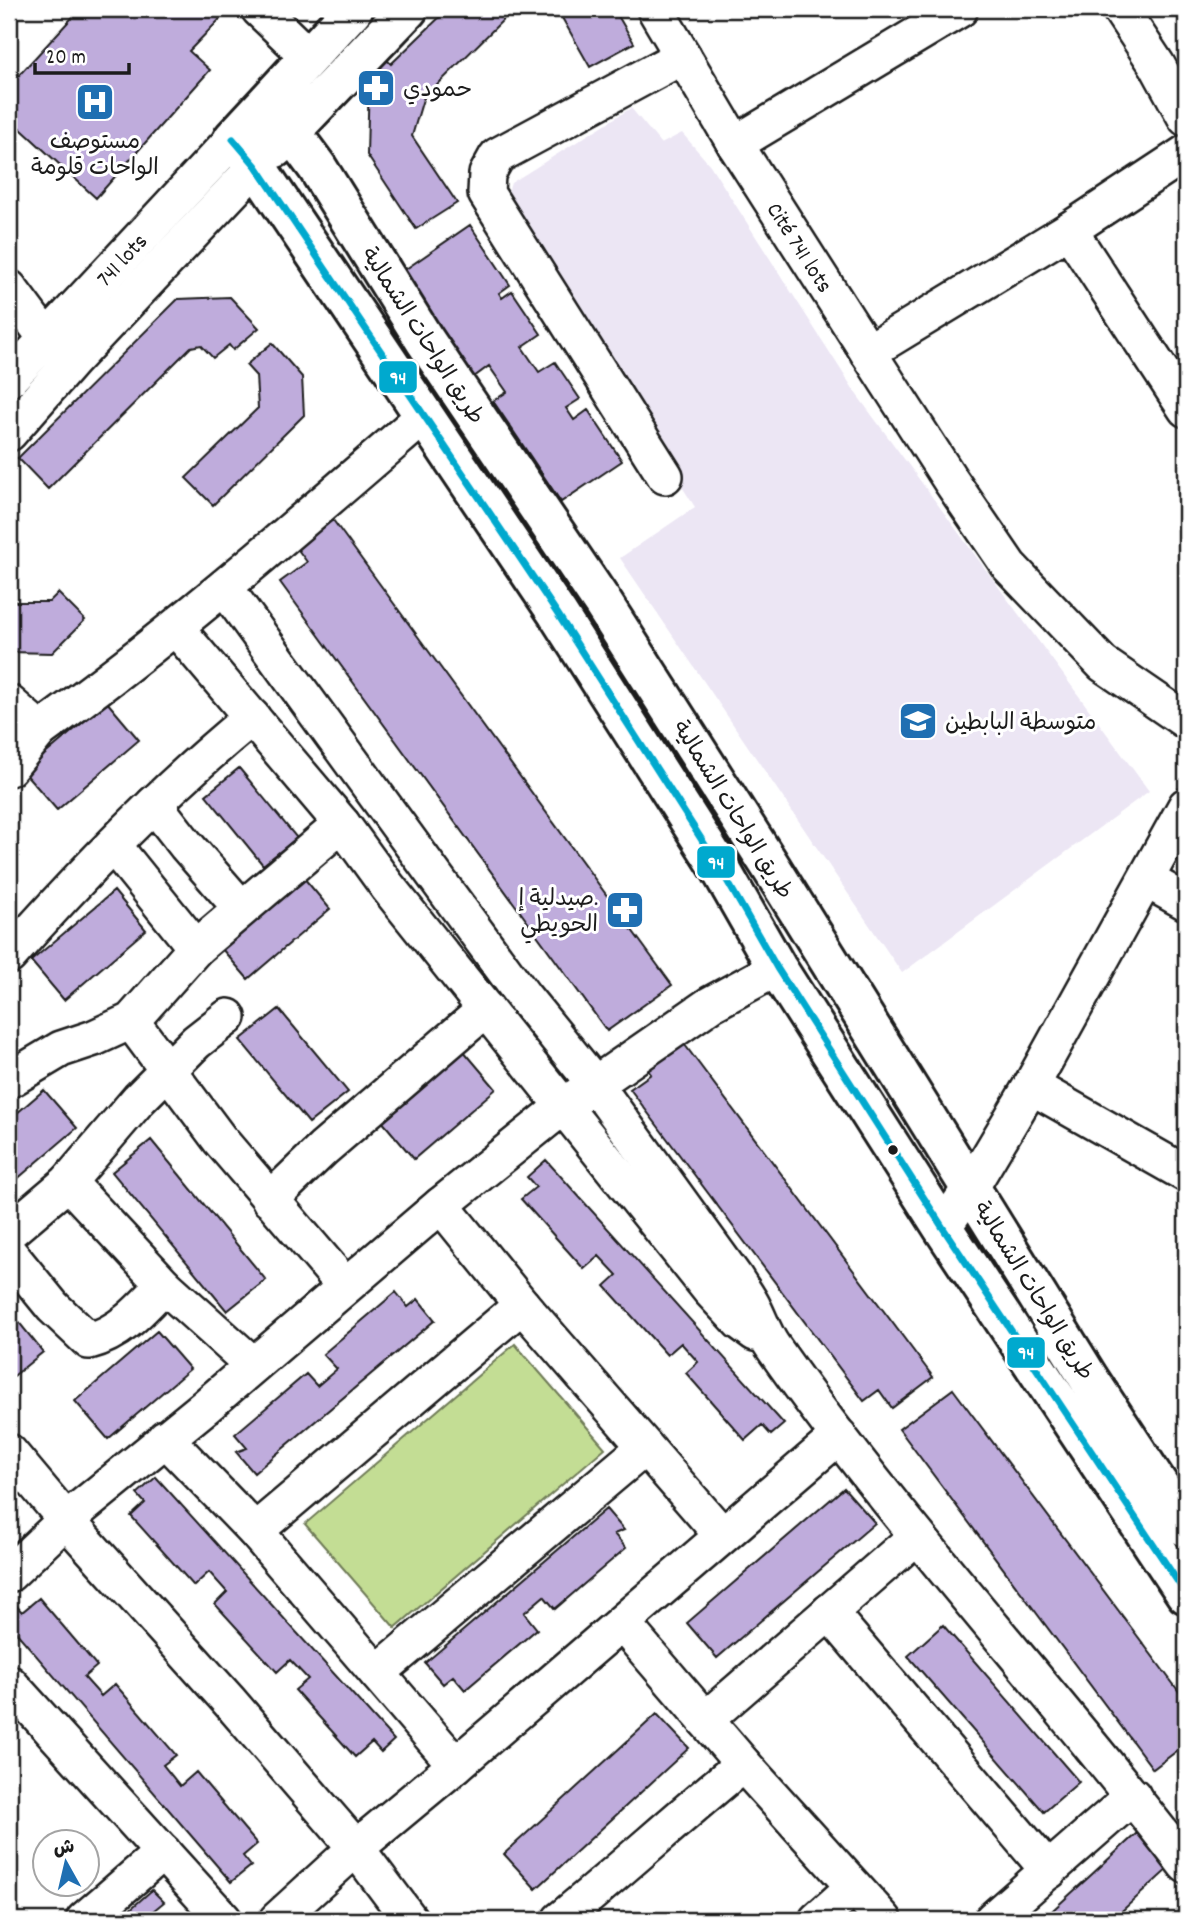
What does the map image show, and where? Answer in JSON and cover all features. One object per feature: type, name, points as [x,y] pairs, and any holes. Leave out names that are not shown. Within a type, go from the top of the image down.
[{"type":"main road","points":[[244,153],[268,101],[353,9]]},
{"type":"main road","points":[[244,153],[293,132],[408,9]]},
{"type":"main road","name":"طريق الواحات الشمالية","points":[[268,101],[317,166],[424,339],[602,603],[769,864],[1089,1379],[1186,1527]]},
{"type":"main road","name":"طريق الواحات الشمالية","points":[[244,153],[557,613],[721,870],[777,968],[943,1228],[1186,1594]]},
{"type":"street","points":[[259,9],[309,57]]},
{"type":"street","name":"Cité 741 lots","points":[[655,9],[735,144],[1009,566],[1103,663],[1186,721]]},
{"type":"street","points":[[735,144],[960,9]]},
{"type":"street","points":[[1119,9],[1157,65],[1186,118]]},
{"type":"street","points":[[665,476],[486,193],[486,183],[487,174],[498,156],[683,56]]},
{"type":"street","points":[[9,433],[244,153]]},
{"type":"street","name":"741 lots","points":[[9,379],[46,338],[244,153]]},
{"type":"street","points":[[868,352],[1069,230],[1186,153]]},
{"type":"street","points":[[1069,230],[1186,409]]},
{"type":"street","points":[[9,288],[46,338],[72,361]]},
{"type":"street","points":[[9,768],[40,730],[225,588],[423,417]]},
{"type":"street","points":[[225,588],[524,997],[594,1083],[735,1278],[753,1307],[770,1344],[839,1436],[917,1536],[1028,1667],[1186,1865]]},
{"type":"street","points":[[176,628],[342,824],[387,886],[565,1105],[710,1290],[740,1322],[770,1344]]},
{"type":"street","points":[[9,703],[40,730]]},
{"type":"street","points":[[9,956],[154,804],[196,763],[251,718]]},
{"type":"street","points":[[154,804],[241,908]]},
{"type":"street","points":[[943,1228],[971,1187],[1031,1086],[1186,806]]},
{"type":"street","points":[[9,1080],[61,1049],[131,1021],[196,948],[342,824]]},
{"type":"street","points":[[113,845],[196,948]]},
{"type":"street","points":[[1147,880],[1186,902]]},
{"type":"street","points":[[9,1573],[66,1520],[128,1472],[441,1205],[565,1105],[711,1004],[777,968]]},
{"type":"street","points":[[270,1200],[323,1149],[486,1009]]},
{"type":"street","points":[[9,1232],[68,1182],[168,1069],[228,1017]]},
{"type":"street","points":[[131,1021],[220,1140],[345,1286]]},
{"type":"street","points":[[1031,1086],[1186,1174]]},
{"type":"street","points":[[68,1182],[164,1285],[253,1365]]},
{"type":"street","points":[[441,1205],[644,1448],[722,1535]]},
{"type":"street","points":[[9,1253],[52,1307],[89,1341],[107,1337],[164,1285]]},
{"type":"street","points":[[255,1531],[523,1305]]},
{"type":"street","points":[[277,1920],[356,1848],[839,1436]]},
{"type":"street","points":[[165,1438],[255,1531],[456,1765]]},
{"type":"street","points":[[377,1673],[644,1448]]},
{"type":"street","points":[[9,1452],[356,1848],[410,1920]]},
{"type":"street","points":[[705,1720],[917,1536]]},
{"type":"street","points":[[829,1612],[1049,1871]]},
{"type":"street","points":[[622,1623],[743,1764],[884,1920]]},
{"type":"street","points":[[9,1683],[224,1920]]},
{"type":"street","points":[[560,1920],[620,1872],[743,1764]]},
{"type":"street","points":[[992,1920],[1133,1796]]},
{"type":"street","points":[[84,1920],[163,1852]]},
{"type":"street","points":[[817,1920],[854,1887]]},
{"type":"shaded area","points":[[631,108],[661,144],[682,133],[710,165],[857,395],[1149,791],[902,973],[620,558],[695,507],[503,207],[511,183]]},
{"type":"green space","points":[[515,1344],[605,1448],[395,1628],[305,1524]]},
{"type":"building","name":"مستوصف الواحات قلومة","points":[[80,9],[209,9],[220,19],[189,51],[210,70],[96,198],[9,118],[9,86]]},
{"type":"building","points":[[448,9],[514,9],[423,99],[412,136],[457,203],[416,229],[367,155],[369,76],[386,59],[391,64]]},
{"type":"building","points":[[557,9],[614,9],[634,43],[590,67]]},
{"type":"building","points":[[470,225],[510,285],[499,293],[502,298],[512,291],[541,334],[522,347],[539,372],[555,362],[580,399],[566,408],[574,420],[588,410],[622,461],[561,502],[493,401],[507,392],[489,366],[474,377],[403,271]]},
{"type":"building","points":[[230,297],[259,328],[233,350],[229,345],[213,358],[201,345],[191,347],[48,489],[18,458],[178,299]]},
{"type":"building","points":[[272,343],[302,377],[304,415],[213,505],[186,478],[258,408],[256,376],[246,365]]},
{"type":"building","points":[[333,520],[672,985],[607,1031],[280,582],[307,562],[296,547]]},
{"type":"building","points":[[58,593],[85,620],[52,653],[9,652],[9,597],[16,602],[49,602]]},
{"type":"building","points":[[107,702],[139,740],[57,810],[24,772]]},
{"type":"building","points":[[239,768],[297,838],[263,865],[206,795]]},
{"type":"building","points":[[298,871],[330,909],[248,979],[215,941]]},
{"type":"building","points":[[114,891],[146,930],[64,1000],[31,961]]},
{"type":"building","points":[[279,1009],[348,1092],[309,1123],[240,1040]]},
{"type":"building","points":[[676,1033],[933,1377],[892,1408],[879,1390],[864,1401],[630,1089],[651,1074],[639,1059]]},
{"type":"building","points":[[463,1050],[496,1089],[414,1159],[381,1120]]},
{"type":"building","points":[[44,1090],[77,1128],[9,1186],[9,1120]]},
{"type":"building","points":[[151,1140],[266,1280],[227,1311],[112,1172]]},
{"type":"building","points":[[546,1160],[784,1424],[771,1435],[762,1425],[745,1440],[686,1373],[698,1362],[681,1343],[667,1355],[605,1286],[617,1275],[599,1256],[584,1269],[521,1199],[536,1187],[527,1177]]},
{"type":"building","points":[[396,1292],[408,1307],[418,1299],[435,1320],[254,1473],[236,1452],[247,1448],[235,1434],[306,1374],[317,1386],[337,1369],[323,1354]]},
{"type":"building","points":[[9,1310],[43,1352],[9,1380]]},
{"type":"building","points":[[157,1331],[190,1369],[108,1439],[75,1401]]},
{"type":"building","points":[[953,1389],[1186,1701],[1186,1744],[1153,1769],[899,1429]]},
{"type":"building","points":[[156,1477],[394,1740],[381,1752],[372,1742],[355,1757],[295,1690],[308,1679],[290,1660],[277,1672],[215,1604],[227,1592],[209,1572],[194,1586],[131,1516],[145,1503],[137,1494]]},
{"type":"building","points":[[844,1488],[875,1523],[717,1658],[687,1623]]},
{"type":"building","points":[[606,1509],[624,1530],[614,1534],[626,1548],[555,1609],[544,1596],[524,1613],[537,1629],[465,1690],[453,1676],[443,1684],[425,1663]]},
{"type":"building","points":[[39,1598],[97,1666],[84,1677],[101,1696],[115,1684],[176,1755],[163,1765],[180,1786],[196,1772],[257,1844],[243,1856],[251,1866],[231,1882],[9,1624],[9,1606],[13,1602],[22,1612]]},
{"type":"building","points":[[943,1625],[1079,1782],[1044,1812],[908,1656]]},
{"type":"building","points":[[657,1714],[689,1748],[536,1889],[504,1854]]},
{"type":"building","points":[[1137,1833],[1169,1868],[1112,1920],[1042,1920]]},
{"type":"building","points":[[152,1890],[164,1902],[153,1911],[161,1920],[118,1920]]},
{"type":"transit line","name":"94","points":[[233,139],[256,166],[557,613],[721,870],[777,968],[943,1228],[1186,1594]]},
{"type":"place","name":"حمودي","points":[[376,88]]},
{"type":"place","name":"مستوصف الواحات قلومة","points":[[95,102]]},
{"type":"place","name":"متوسطة البابطين","points":[[918,721]]},
{"type":"place","name":"صيدلية إ. الحويطي","points":[[625,910]]}]
